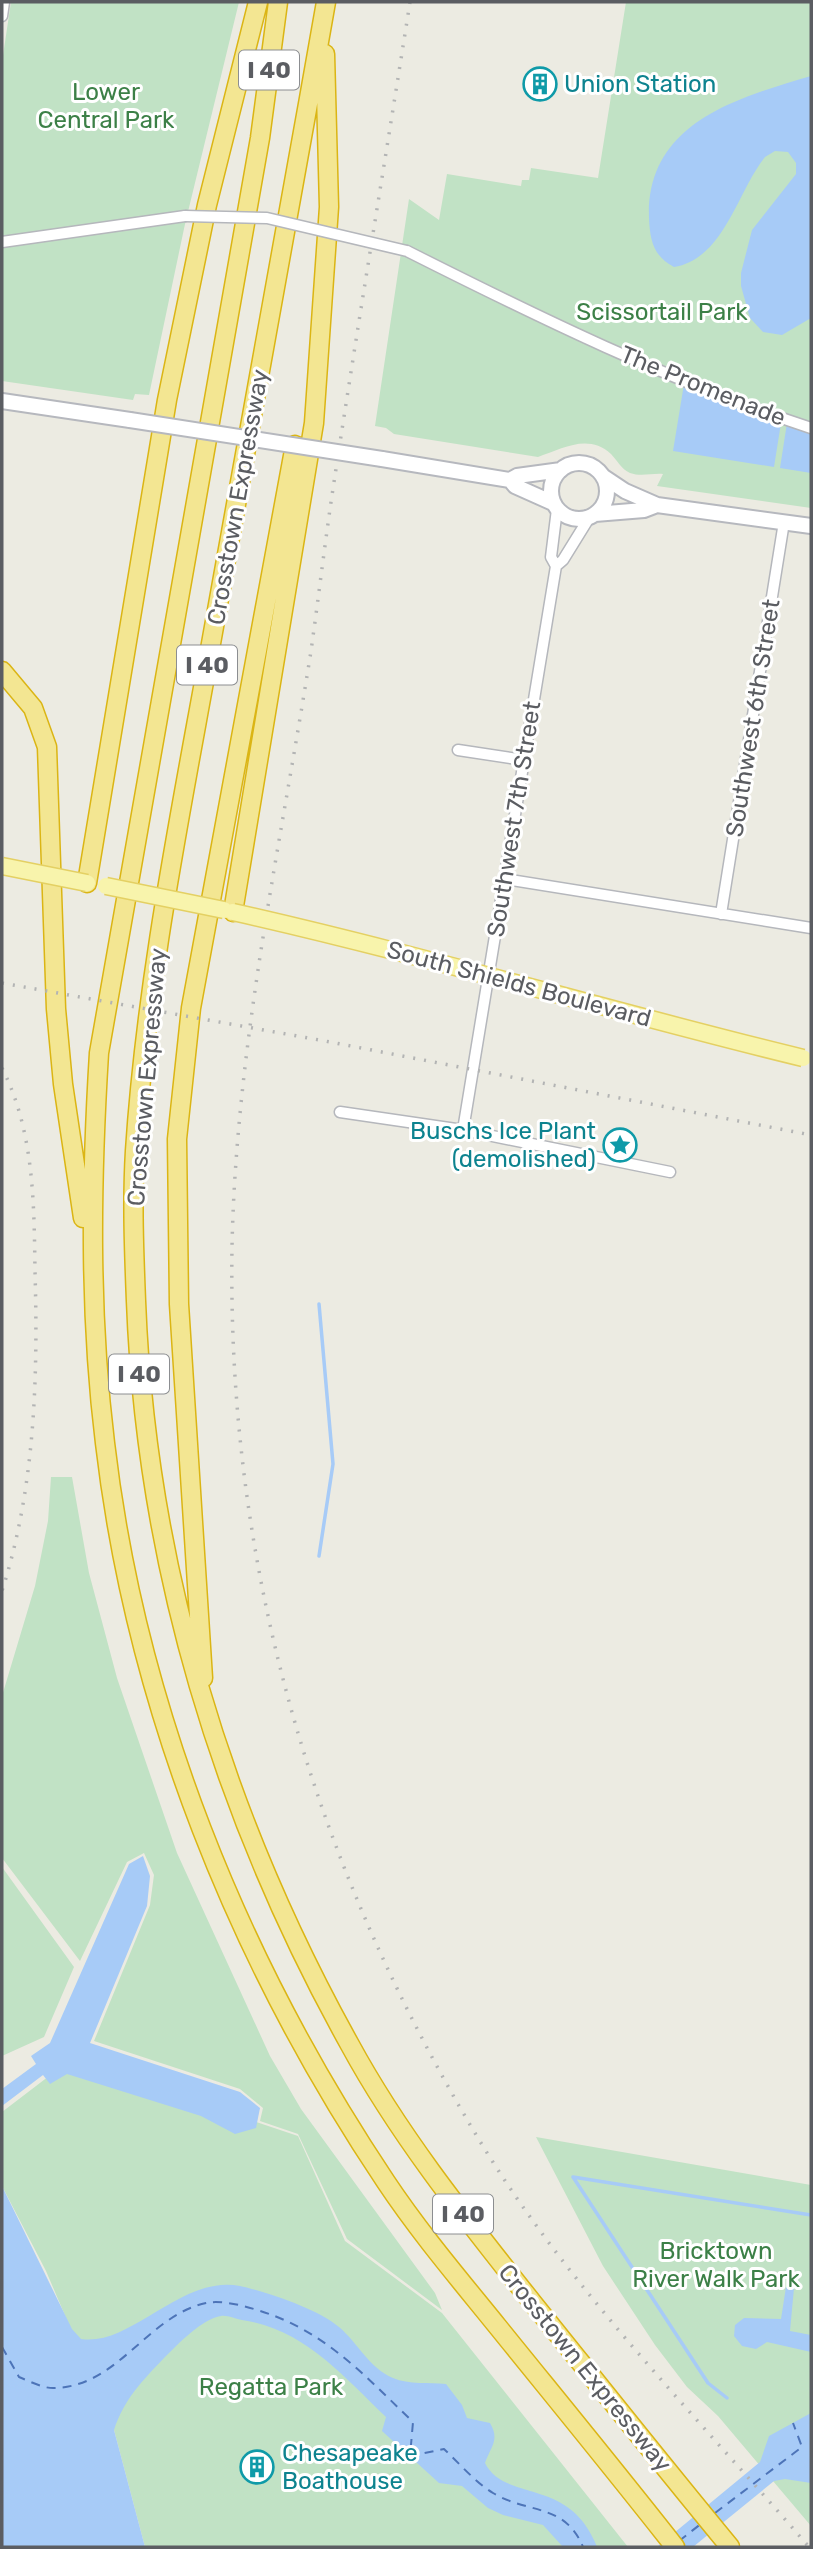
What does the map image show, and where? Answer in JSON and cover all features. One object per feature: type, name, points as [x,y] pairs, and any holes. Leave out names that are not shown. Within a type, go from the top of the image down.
[{"type":"highway","points":[[87,883],[167,400],[205,215],[258,2]]},
{"type":"highway","name":"Crosstown Expressway","points":[[278,2],[250,198],[106,1004],[94,1134],[93,1282],[105,1450],[132,1597],[150,1672],[185,1785],[237,1914],[286,2017],[388,2185],[434,2247],[675,2547]]},
{"type":"highway","points":[[229,911],[314,423],[330,207],[325,9]]},
{"type":"highway","name":"Crosstown Expressway","points":[[325,9],[160,931],[146,1028],[135,1153],[134,1259],[143,1415],[166,1559],[205,1713],[256,1854],[303,1958],[353,2051],[427,2166],[476,2232],[730,2547]]},
{"type":"highway","points":[[205,1713],[179,1304],[177,1139],[191,1008],[270,566],[295,445]]},
{"type":"highway","points":[[2,671],[33,708],[47,747],[57,1009],[63,1084],[93,1282]]},
{"type":"main road","points":[[2,401],[510,480],[517,476],[561,470],[584,463],[625,491],[657,505],[811,526]]},
{"type":"main road","points":[[555,506],[551,486],[561,470]]},
{"type":"main road","points":[[592,516],[606,496],[604,477]]},
{"type":"main road","points":[[510,480],[515,486],[555,506],[572,518],[645,510],[657,505]]},
{"type":"main road","points":[[2,866],[87,883]]},
{"type":"main road","name":"South Shields Boulevard","points":[[106,886],[229,911],[432,959],[687,1030],[803,1058]]},
{"type":"street","points":[[2,16],[4,2]]},
{"type":"street","name":"The Promenade","points":[[2,242],[185,216],[267,218],[407,251],[554,324],[682,380],[811,428]]},
{"type":"street","points":[[555,506],[551,557],[556,566]]},
{"type":"street","name":"Southwest 7th Street","points":[[463,1130],[556,566],[563,560],[592,516]]},
{"type":"street","name":"Southwest 6th Street","points":[[721,914],[784,522]]},
{"type":"street","points":[[458,750],[524,760]]},
{"type":"street","points":[[505,878],[811,928]]},
{"type":"street","points":[[340,1112],[463,1130],[670,1172]]},
{"type":"green space","name":"Lower Central Park","points":[[11,2],[239,2],[185,224],[149,395],[135,394],[133,400],[2,381],[2,62]]},
{"type":"green space","name":"Scissortail Park","points":[[626,2],[811,2],[811,508],[657,486],[663,474],[630,473],[611,454],[593,444],[566,447],[538,457],[394,434],[386,428],[375,426],[409,199],[439,220],[447,174],[521,186],[522,180],[529,180],[531,168],[598,178]]},
{"type":"green space","points":[[51,1477],[72,1477],[89,1573],[117,1678],[177,1853],[270,2056],[301,2109],[435,2293],[442,2310],[347,2239],[298,2134],[260,2121],[263,2108],[240,2089],[94,2041],[150,1905],[154,1875],[144,1853],[127,1862],[80,1961],[2,1858],[2,1696],[35,1586],[48,1521]]},
{"type":"green space","points":[[2,1867],[74,1967],[44,2037],[2,2056]]},
{"type":"green space","name":"Regatta Park","points":[[70,2060],[298,2136],[345,2241],[442,2313],[628,2547],[145,2547],[114,2430],[46,2271],[2,2186],[2,2112]]},
{"type":"green space","name":"Bricktown River Walk Park","points":[[536,2137],[811,2185],[811,2526],[718,2416],[687,2387],[655,2345],[603,2266]]},
{"type":"water","points":[[811,76],[811,318],[782,335],[763,332],[750,318],[741,286],[741,273],[752,230],[796,174],[796,163],[788,152],[775,151],[765,157],[717,238],[691,261],[674,267],[661,258],[650,233],[652,186],[663,159],[679,137],[701,120],[754,94]]},
{"type":"water","points":[[684,384],[781,423],[774,467],[673,451]]},
{"type":"water","points":[[787,423],[811,432],[811,473],[780,468]]},
{"type":"water","points":[[143,1856],[150,1876],[147,1906],[90,2043],[240,2092],[260,2108],[256,2128],[235,2134],[201,2116],[67,2074],[50,2084],[43,2075],[2,2106],[2,2089],[36,2064],[31,2056],[50,2043],[129,1864]]},
{"type":"water","points":[[2,2186],[72,2329],[81,2339],[100,2339],[119,2332],[198,2290],[219,2285],[240,2286],[292,2302],[330,2320],[385,2374],[406,2382],[446,2384],[462,2405],[467,2418],[490,2423],[494,2439],[485,2463],[494,2475],[507,2483],[555,2500],[571,2510],[585,2525],[597,2547],[563,2547],[543,2525],[503,2515],[488,2508],[462,2486],[439,2483],[382,2431],[386,2417],[321,2356],[285,2333],[264,2325],[223,2316],[198,2327],[165,2357],[129,2399],[114,2430],[145,2547],[2,2547]]},
{"type":"water","points":[[786,2287],[794,2288],[790,2331],[811,2335],[811,2352],[767,2342],[756,2349],[742,2346],[734,2336],[735,2325],[744,2318],[781,2319]]},
{"type":"water","points":[[811,2413],[811,2483],[785,2479],[774,2481],[693,2547],[657,2547],[760,2462],[769,2436]]},
{"type":"waterway","points":[[319,1304],[333,1464],[319,1556]]},
{"type":"waterway","points":[[573,2177],[708,2383],[727,2398]]},
{"type":"waterway","points":[[573,2177],[811,2215]]},
{"type":"ferry route","points":[[2,2347],[19,2377],[41,2386],[55,2388],[77,2384],[97,2376],[185,2310],[218,2302],[254,2309],[301,2328],[340,2355],[376,2386],[413,2422],[410,2456],[444,2449],[486,2489],[506,2500],[556,2516],[566,2523],[583,2547]]},
{"type":"ferry route","points":[[715,2513],[802,2447],[793,2423]]},
{"type":"ferry route","points":[[679,2541],[702,2523]]},
{"type":"railway","points":[[410,2],[328,520],[311,651],[261,948],[242,1097],[232,1247],[234,1365],[245,1481],[264,1595],[290,1707],[325,1817],[368,1924],[418,2030],[475,2133],[549,2243],[633,2347],[809,2547]]},
{"type":"railway","points":[[2,983],[325,1041],[811,1135]]},
{"type":"railway","points":[[2,1068],[21,1117],[30,1167],[36,1311],[35,1392],[28,1473],[22,1513],[2,1591]]},
{"type":"place","name":"Union Station","points":[[540,84]]},
{"type":"place","name":"Buschs Ice Plant (demolished)","points":[[620,1145]]},
{"type":"place","name":"Chesapeake Boathouse","points":[[257,2467]]}]
